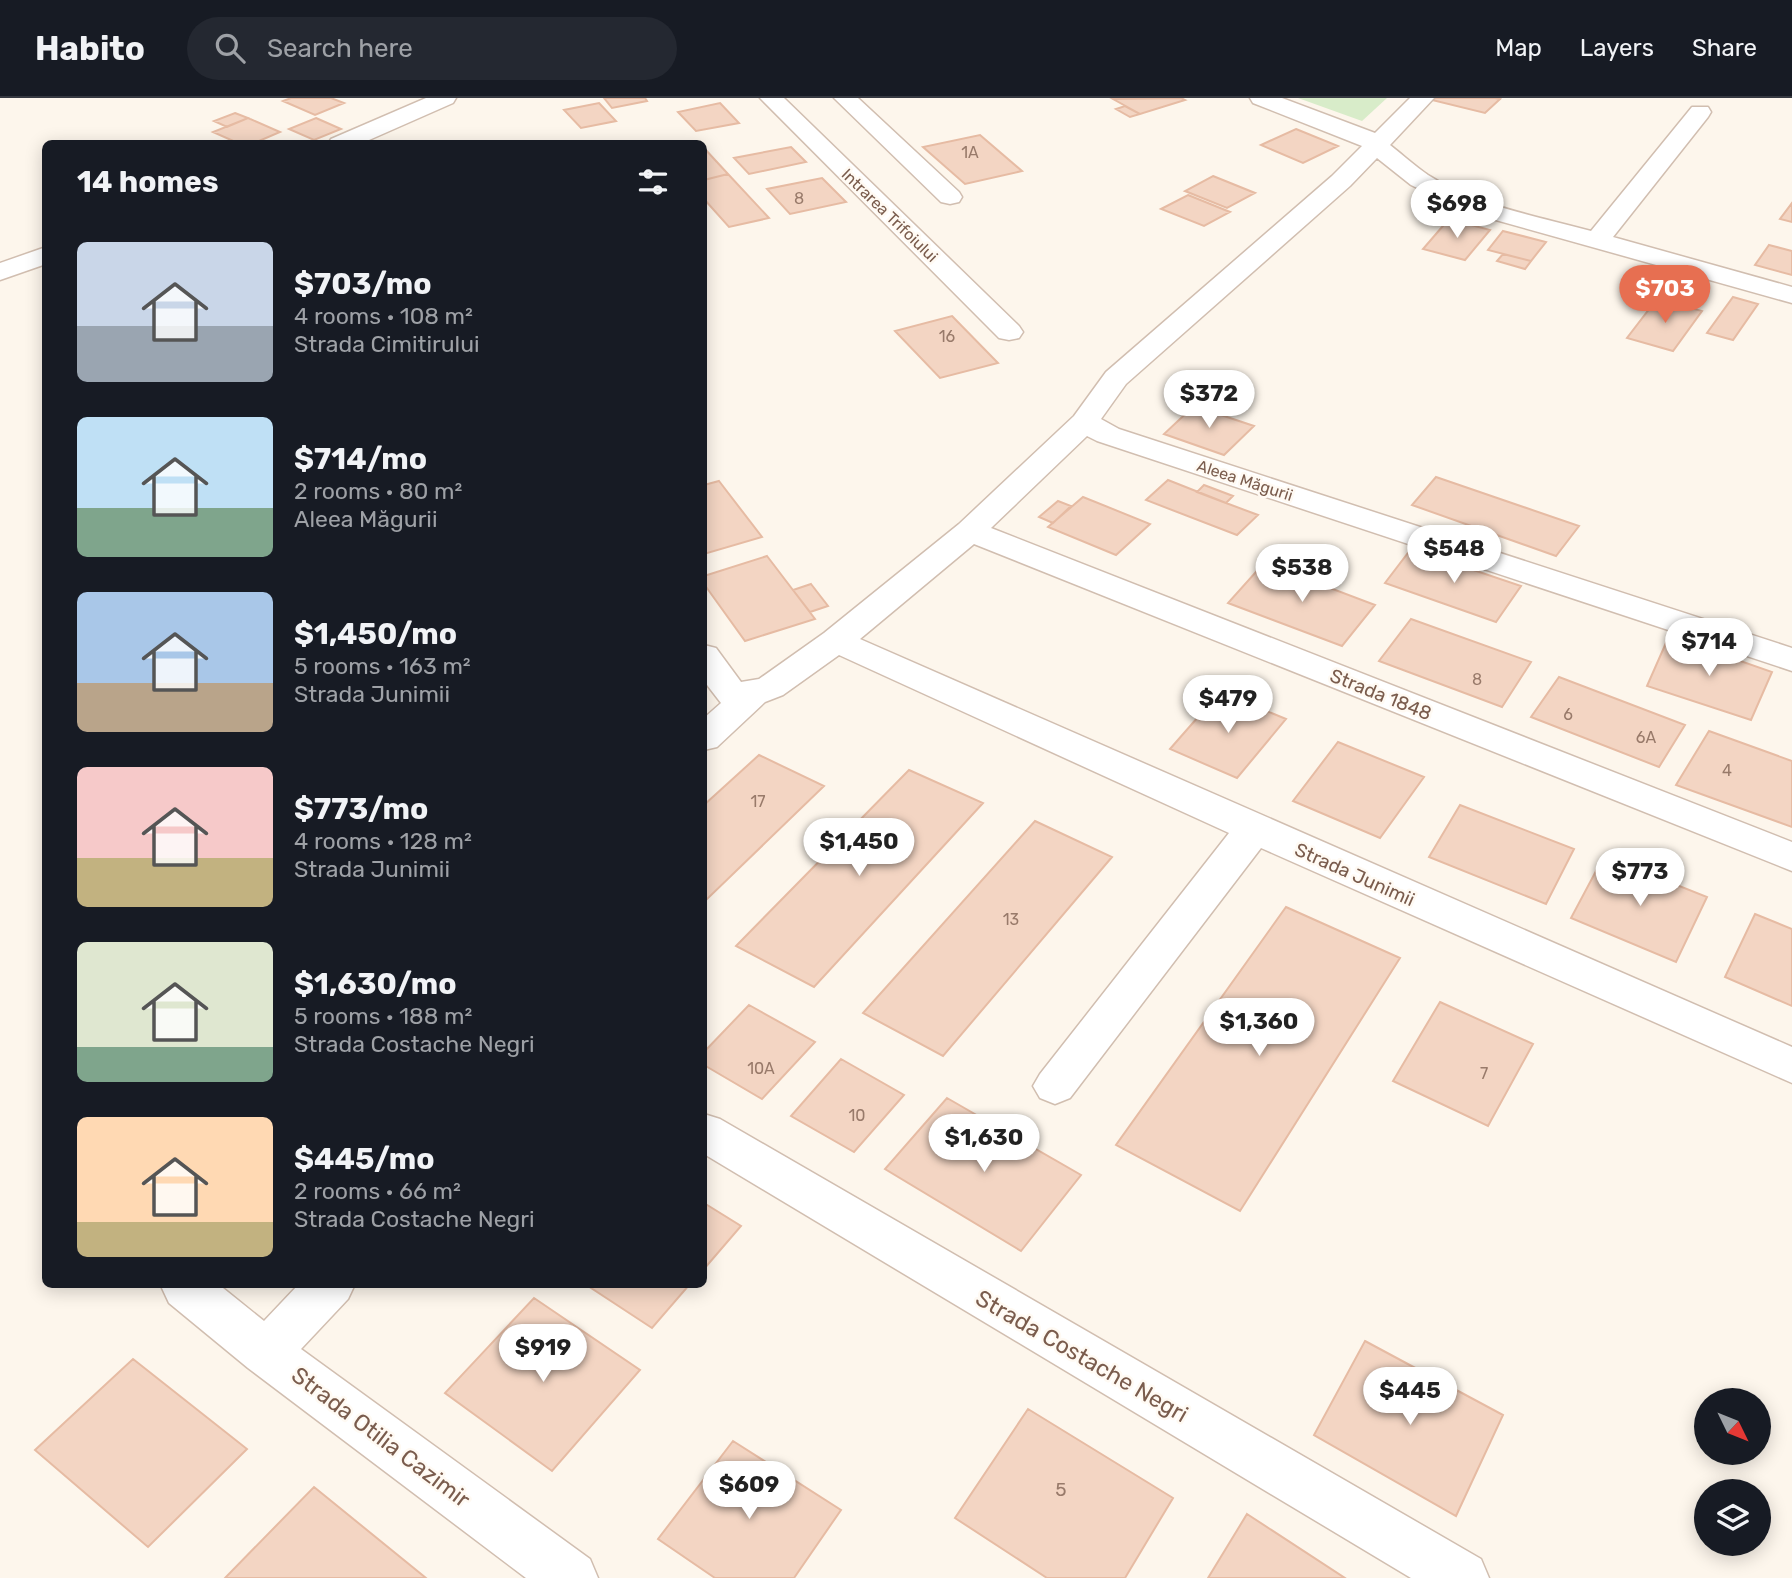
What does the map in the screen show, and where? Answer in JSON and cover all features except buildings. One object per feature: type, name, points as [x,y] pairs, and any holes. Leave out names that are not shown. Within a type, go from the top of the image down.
[{"type":"street","points":[[353,140],[445,98]]},
{"type":"street","name":"Intrarea Trifoiului","points":[[771,98],[1009,332]]},
{"type":"street","points":[[845,98],[950,197]]},
{"type":"street","points":[[1261,98],[1353,132],[1378,145],[1420,180],[1476,207],[1792,295]]},
{"type":"street","points":[[707,660],[731,694],[752,694],[771,687],[836,641],[970,531],[1084,422],[1116,378],[1340,181],[1423,98]]},
{"type":"street","points":[[1597,241],[1700,112]]},
{"type":"street","points":[[0,272],[42,256]]},
{"type":"street","name":"Aleea Măgurii","points":[[1084,422],[1108,435],[1792,660]]},
{"type":"street","name":"Strada 1848","points":[[970,531],[1792,857]]},
{"type":"street","name":"Strada Junimii","points":[[836,641],[1792,1066]]},
{"type":"street","points":[[707,735],[752,694]]},
{"type":"street","points":[[1055,1086],[1254,829]]},
{"type":"street","name":"Strada Costache Negri","points":[[707,1134],[1462,1578]]},
{"type":"street","name":"Strada Otilia Cazimir","points":[[187,1288],[266,1352],[571,1578]]},
{"type":"street","points":[[266,1352],[327,1288]]},
{"type":"green space","points":[[1298,98],[1387,98],[1362,121]]}]
